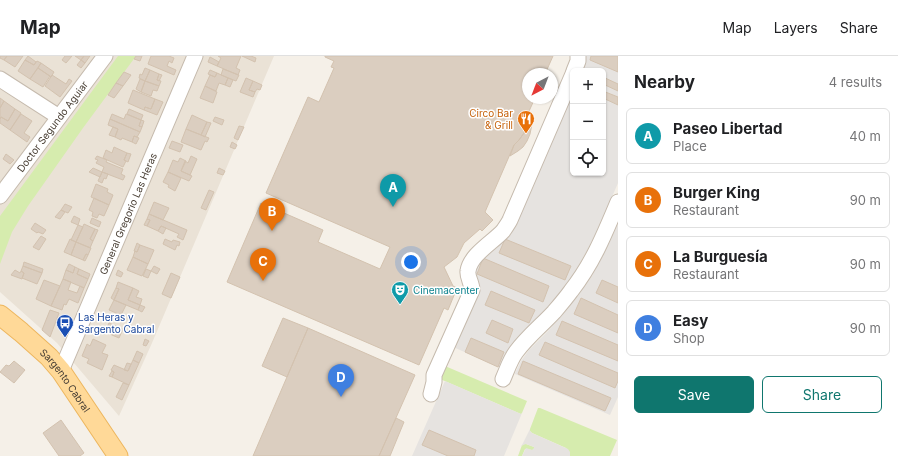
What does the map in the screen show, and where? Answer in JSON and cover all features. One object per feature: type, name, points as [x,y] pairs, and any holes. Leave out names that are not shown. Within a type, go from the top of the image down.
[{"type":"main road","name":"Sargento Cabral","points":[[0,315],[49,357],[61,370],[118,456]]},
{"type":"street","name":"Doctor Segundo Aguiar","points":[[0,196],[105,56]]},
{"type":"street","name":"General Gregorio Las Heras","points":[[61,370],[195,56]]},
{"type":"street","points":[[575,68],[578,56]]},
{"type":"street","points":[[0,78],[59,117]]},
{"type":"street","points":[[431,394],[434,375],[472,290],[472,285],[468,276],[470,266],[476,255],[502,231],[510,220],[570,81]]},
{"type":"street","points":[[503,379],[511,360],[517,351],[534,331],[554,312],[587,268],[599,246],[618,202]]},
{"type":"shaded area","points":[[0,56],[274,56],[152,343],[119,416],[57,343],[0,292]]},
{"type":"shaded area","points":[[583,56],[618,56],[618,183],[595,236],[575,272],[561,293],[531,326],[512,344],[499,367],[453,347],[471,272],[492,247],[570,91],[570,176],[606,176],[606,68],[580,68]]},
{"type":"shaded area","points":[[618,224],[618,397],[610,415],[515,373],[529,350],[567,310],[592,276]]},
{"type":"shaded area","points":[[445,381],[521,414],[522,413],[504,456],[412,456]]},
{"type":"shaded area","points":[[530,429],[532,433],[568,449],[570,456],[522,456],[526,448],[532,450],[534,448],[526,444],[521,447]]},
{"type":"green space","points":[[118,56],[136,56],[28,206],[12,232],[0,264],[0,216]]},
{"type":"green space","points":[[445,366],[527,401],[522,413],[521,414],[440,379]]},
{"type":"green space","points":[[538,408],[617,440],[610,456],[570,456],[566,448],[532,433],[530,429]]},
{"type":"green space","points":[[524,444],[534,447],[534,450],[525,449],[522,456],[518,456],[522,445]]},
{"type":"building","points":[[0,56],[7,56],[4,60],[0,58]]},
{"type":"building","points":[[7,56],[23,56],[15,67],[4,60]]},
{"type":"building","points":[[28,56],[36,62],[34,65],[25,60]]},
{"type":"building","points":[[65,56],[72,56],[66,63],[62,60]]},
{"type":"building","points":[[75,56],[84,56],[81,60]]},
{"type":"building","points":[[84,56],[90,56],[85,63],[81,60]]},
{"type":"building","points":[[136,56],[142,56],[140,61],[134,59]]},
{"type":"building","points":[[151,56],[169,56],[174,58],[172,63],[169,61],[167,66],[176,70],[174,75],[148,64]]},
{"type":"building","points":[[218,56],[241,56],[236,68],[240,70],[238,75],[217,66],[221,58]]},
{"type":"building","points":[[242,56],[251,56],[256,58],[255,62]]},
{"type":"building","points":[[553,56],[548,68],[522,68],[522,104],[532,104],[525,120],[524,133],[514,145],[485,212],[493,220],[482,231],[480,229],[464,243],[457,257],[444,267],[453,286],[457,288],[448,310],[444,308],[419,365],[227,282],[261,203],[323,230],[318,242],[380,269],[390,247],[266,193],[308,97],[319,102],[334,68],[331,67],[334,61],[325,57]]},
{"type":"building","points":[[591,56],[618,56],[618,72],[590,60]]},
{"type":"building","points":[[210,57],[219,62],[217,66],[208,62]]},
{"type":"building","points":[[25,60],[34,65],[37,61],[41,63],[30,79],[18,71]]},
{"type":"building","points":[[81,60],[85,63],[81,68],[77,65]]},
{"type":"building","points":[[41,63],[54,72],[51,77],[38,68]]},
{"type":"building","points":[[38,68],[50,76],[43,87],[30,79]]},
{"type":"building","points":[[145,68],[150,70],[145,81],[139,78],[140,74],[142,75]]},
{"type":"building","points":[[223,69],[239,75],[236,81],[221,75]]},
{"type":"building","points":[[150,70],[159,74],[157,80],[161,81],[159,86],[145,81]]},
{"type":"building","points":[[210,70],[217,73],[215,77],[208,74]]},
{"type":"building","points":[[124,72],[131,75],[123,86],[116,83]]},
{"type":"building","points":[[217,73],[228,78],[225,85],[219,83],[216,91],[205,86],[210,75],[215,77]]},
{"type":"building","points":[[159,74],[162,75],[159,81],[157,80]]},
{"type":"building","points":[[52,75],[66,84],[69,79],[72,81],[60,97],[45,86]]},
{"type":"building","points":[[228,78],[233,80],[230,87],[225,85]]},
{"type":"building","points":[[246,78],[253,81],[249,90],[255,92],[253,97],[240,92]]},
{"type":"building","points":[[606,78],[618,84],[618,91],[606,85]]},
{"type":"building","points":[[140,79],[145,81],[141,92],[136,89]]},
{"type":"building","points":[[145,81],[159,86],[157,91],[153,90],[151,96],[141,92]]},
{"type":"building","points":[[253,81],[262,85],[260,90],[257,89],[255,92],[249,90]]},
{"type":"building","points":[[116,83],[123,86],[114,98],[108,95]]},
{"type":"building","points":[[205,86],[217,92],[213,103],[200,98]]},
{"type":"building","points":[[133,90],[155,99],[151,109],[145,107],[144,110],[128,103]]},
{"type":"building","points":[[606,92],[618,97],[618,105],[606,99]]},
{"type":"building","points":[[0,98],[4,101],[0,108]]},
{"type":"building","points":[[155,99],[163,102],[157,115],[144,110],[145,107],[151,109]]},
{"type":"building","points":[[4,101],[15,109],[8,121],[1,117],[0,119],[0,108]]},
{"type":"building","points":[[15,109],[21,113],[10,130],[0,123],[0,119],[1,117],[8,121]]},
{"type":"building","points":[[129,109],[143,115],[141,120],[127,114]]},
{"type":"building","points":[[529,111],[532,124],[530,134],[523,147],[510,156],[514,145],[524,133],[525,120]]},
{"type":"building","points":[[21,114],[32,121],[24,133],[30,137],[27,142],[10,130]]},
{"type":"building","points":[[112,114],[124,119],[126,114],[141,120],[139,126],[142,127],[140,132],[110,119]]},
{"type":"building","points":[[192,115],[207,122],[201,135],[186,129]]},
{"type":"building","points":[[215,117],[224,120],[222,125],[213,121]]},
{"type":"building","points":[[110,119],[140,132],[137,137],[134,136],[132,142],[122,138],[121,140],[115,137],[118,129],[108,125]]},
{"type":"building","points":[[141,120],[144,121],[142,127],[139,126]]},
{"type":"building","points":[[207,122],[211,123],[205,137],[201,135]]},
{"type":"building","points":[[239,126],[244,127],[238,140],[234,138]]},
{"type":"building","points":[[113,127],[118,129],[115,137],[109,135]]},
{"type":"building","points":[[186,129],[209,138],[207,142],[205,141],[201,150],[181,142]]},
{"type":"building","points":[[134,136],[139,138],[136,144],[132,142]]},
{"type":"building","points":[[172,141],[183,145],[180,152],[169,148]]},
{"type":"building","points":[[232,142],[237,145],[235,149],[230,147]]},
{"type":"building","points":[[114,147],[127,153],[124,160],[126,161],[123,167],[103,158],[106,150],[112,153]]},
{"type":"building","points":[[127,153],[131,154],[128,162],[124,160]]},
{"type":"building","points":[[6,154],[14,160],[10,164],[3,159]]},
{"type":"building","points":[[97,156],[107,160],[106,162],[123,169],[121,174],[125,176],[123,180],[102,172],[104,167],[96,163],[98,160],[95,159]]},
{"type":"building","points":[[191,156],[197,159],[190,175],[181,171],[185,161],[188,163]]},
{"type":"building","points":[[180,158],[186,161],[181,171],[192,176],[189,181],[168,172],[173,160],[178,162]]},
{"type":"building","points":[[93,168],[102,172],[100,177],[89,172]]},
{"type":"building","points":[[219,168],[225,171],[223,175],[217,173]]},
{"type":"building","points":[[102,172],[108,174],[102,183],[98,181]]},
{"type":"building","points":[[168,172],[181,178],[175,191],[163,182]]},
{"type":"building","points":[[96,184],[108,189],[107,192],[113,195],[109,205],[91,197]]},
{"type":"building","points":[[209,190],[214,192],[206,210],[201,208]]},
{"type":"building","points":[[94,198],[109,205],[104,216],[99,214],[97,218],[92,216],[93,212],[89,210]]},
{"type":"building","points":[[154,202],[169,208],[163,220],[149,214]]},
{"type":"building","points":[[65,204],[72,207],[68,213],[61,210]]},
{"type":"building","points":[[61,210],[65,212],[60,219],[55,217]]},
{"type":"building","points":[[149,214],[187,230],[183,240],[177,237],[179,234],[161,226],[158,231],[147,226],[150,220],[147,219]]},
{"type":"building","points":[[74,216],[80,219],[78,225],[71,222]]},
{"type":"building","points":[[92,218],[101,222],[99,227],[90,223]]},
{"type":"building","points":[[147,219],[150,220],[147,226],[144,225]]},
{"type":"building","points":[[35,223],[46,230],[43,234],[37,233],[31,229]]},
{"type":"building","points":[[84,224],[95,229],[90,239],[93,241],[90,248],[76,242]]},
{"type":"building","points":[[78,225],[83,227],[76,242],[71,240]]},
{"type":"building","points":[[161,226],[166,228],[163,234],[158,231]]},
{"type":"building","points":[[95,229],[98,230],[93,241],[90,239]]},
{"type":"building","points":[[41,236],[46,239],[39,250],[33,247]]},
{"type":"building","points":[[70,239],[76,242],[71,255],[64,252]]},
{"type":"building","points":[[165,239],[172,242],[173,240],[180,242],[179,246],[177,245],[175,250],[163,244]]},
{"type":"building","points":[[505,239],[571,266],[565,280],[499,253]]},
{"type":"building","points":[[76,242],[91,248],[88,255],[86,254],[83,260],[71,255]]},
{"type":"building","points":[[137,243],[140,245],[137,252],[134,251]]},
{"type":"building","points":[[140,245],[154,250],[148,264],[133,257],[135,251],[137,252]]},
{"type":"building","points":[[86,254],[88,255],[85,261],[83,260]]},
{"type":"building","points":[[133,257],[148,264],[142,276],[127,270]]},
{"type":"building","points":[[483,258],[549,286],[543,302],[477,274]]},
{"type":"building","points":[[24,262],[43,269],[42,273],[23,266]]},
{"type":"building","points":[[69,264],[75,267],[73,273],[66,270]]},
{"type":"building","points":[[23,266],[42,273],[37,284],[22,278],[24,273],[21,271]]},
{"type":"building","points":[[154,266],[160,269],[157,274],[151,271]]},
{"type":"building","points":[[75,267],[79,269],[77,274],[88,279],[84,288],[63,279],[66,270],[73,273]]},
{"type":"building","points":[[79,269],[90,274],[88,279],[77,274]]},
{"type":"building","points":[[146,269],[151,271],[148,278],[143,276]]},
{"type":"building","points":[[15,270],[20,273],[21,271],[24,273],[22,279],[11,275]]},
{"type":"building","points":[[118,270],[123,273],[121,277],[116,275]]},
{"type":"building","points":[[171,273],[180,277],[171,298],[162,294]]},
{"type":"building","points":[[63,279],[71,282],[68,290],[77,293],[80,286],[84,288],[78,303],[69,299],[66,305],[64,304],[62,310],[51,306]]},
{"type":"building","points":[[44,280],[60,286],[51,306],[36,299]]},
{"type":"building","points":[[602,280],[618,287],[618,303],[596,293]]},
{"type":"building","points":[[118,282],[133,288],[128,300],[140,305],[138,310],[114,300],[119,289],[116,288]]},
{"type":"building","points":[[116,288],[119,289],[114,300],[111,298]]},
{"type":"building","points":[[133,288],[139,291],[136,297],[142,299],[140,305],[128,300]]},
{"type":"building","points":[[491,291],[535,310],[529,323],[485,305]]},
{"type":"building","points":[[581,298],[618,315],[618,333],[574,314]]},
{"type":"building","points":[[114,300],[126,305],[121,315],[109,310]]},
{"type":"building","points":[[140,305],[145,307],[142,312],[138,310]]},
{"type":"building","points":[[50,310],[59,313],[50,337],[42,330]]},
{"type":"building","points":[[283,318],[308,328],[287,377],[262,366]]},
{"type":"building","points":[[492,320],[513,329],[508,343],[486,333]]},
{"type":"building","points":[[562,321],[618,345],[618,361],[556,335]]},
{"type":"building","points":[[109,323],[116,326],[112,335],[105,331]]},
{"type":"building","points":[[116,326],[123,329],[119,338],[112,335]]},
{"type":"building","points":[[308,328],[415,375],[379,456],[253,456]]},
{"type":"building","points":[[471,338],[504,352],[498,367],[465,352]]},
{"type":"building","points":[[93,339],[106,345],[102,353],[108,355],[102,370],[87,363],[89,359],[82,356],[87,344],[90,346]]},
{"type":"building","points":[[145,339],[149,341],[146,346],[143,345]]},
{"type":"building","points":[[545,342],[618,373],[618,381],[615,388],[539,355]]},
{"type":"building","points":[[137,351],[143,354],[139,363],[133,360]]},
{"type":"building","points":[[133,360],[139,363],[129,385],[112,377],[114,372],[111,370],[114,365],[128,371]]},
{"type":"building","points":[[14,361],[25,370],[14,383],[0,372],[6,365],[9,366]]},
{"type":"building","points":[[523,361],[611,398],[605,411],[518,374]]},
{"type":"building","points":[[127,363],[131,364],[128,371],[124,370]]},
{"type":"building","points":[[112,371],[114,372],[112,377],[109,376]]},
{"type":"building","points":[[123,383],[129,385],[122,400],[116,397]]},
{"type":"building","points":[[396,418],[404,422],[390,456],[379,456]]},
{"type":"building","points":[[61,420],[84,453],[80,456],[59,456],[43,433]]},
{"type":"building","points":[[429,430],[476,450],[474,456],[448,456],[422,445]]},
{"type":"place","name":"Circo Bar & Grill","points":[[526,134]]},
{"type":"place","name":"Paseo Libertad","points":[[393,207]]},
{"type":"place","name":"Burger King","points":[[272,231]]},
{"type":"place","name":"La Burguesía","points":[[263,281]]},
{"type":"place","name":"Cinemacenter","points":[[400,305]]},
{"type":"place","name":"Las Heras y Sargento Cabral","points":[[65,338]]},
{"type":"place","name":"Easy","points":[[341,397]]}]
